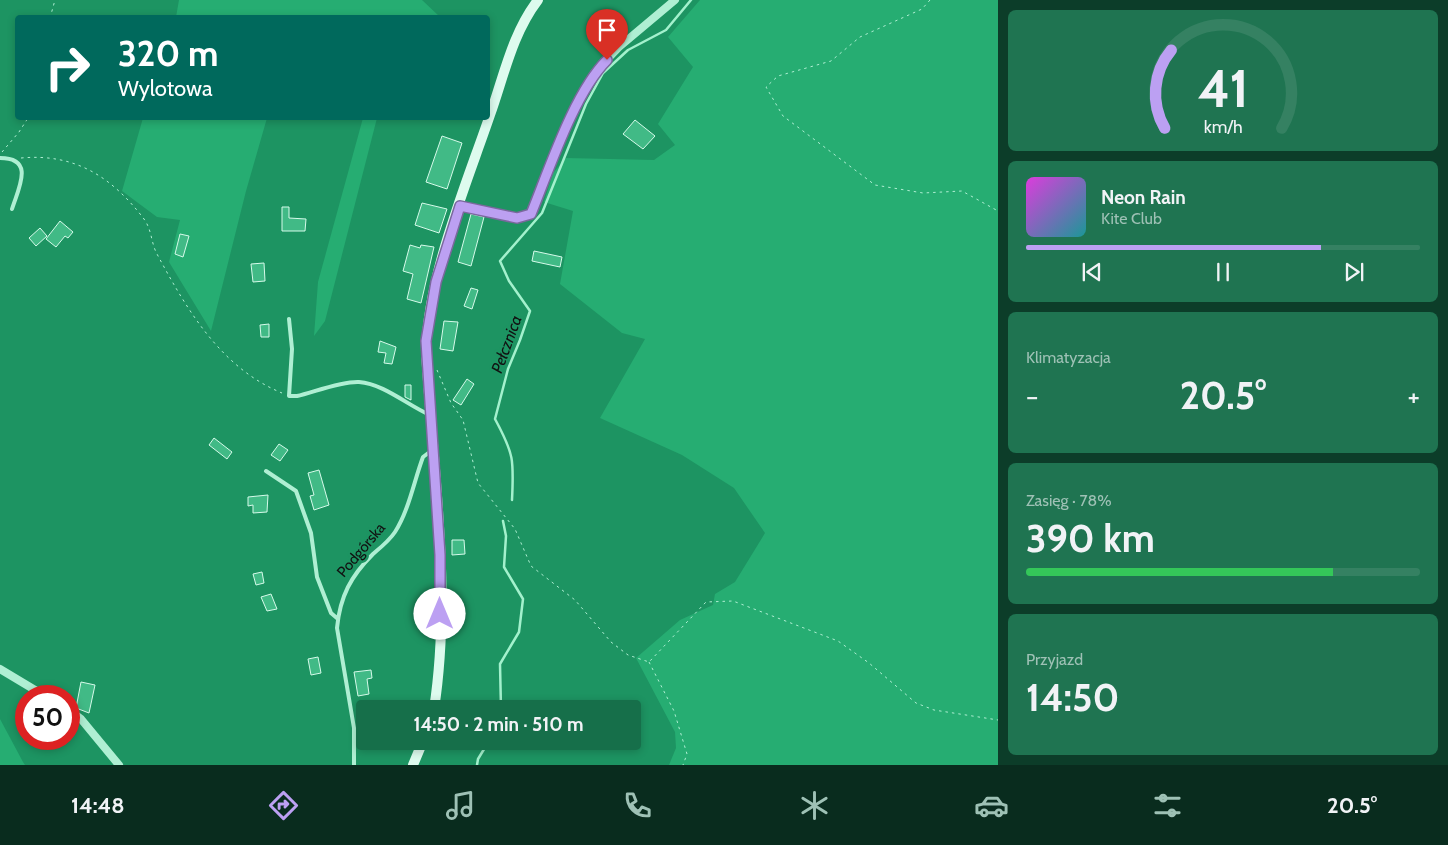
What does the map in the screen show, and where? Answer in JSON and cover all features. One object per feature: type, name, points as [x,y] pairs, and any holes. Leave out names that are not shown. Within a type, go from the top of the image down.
[{"type":"main road","points":[[490,113],[505,67],[524,22],[538,0]]},
{"type":"main road","points":[[435,700],[438,670],[440,600],[426,352],[427,325],[436,282],[488,120]]},
{"type":"main road","points":[[413,765],[419,750]]},
{"type":"street","points":[[460,206],[517,218],[531,214],[563,135],[594,73],[620,47],[675,0]]},
{"type":"street","points":[[0,669],[27,685]]},
{"type":"street","points":[[80,718],[119,765]]},
{"type":"lane","points":[[0,156],[13,158],[19,162],[22,172],[12,209]]},
{"type":"lane","points":[[289,319],[292,349],[289,396],[297,396],[356,382],[385,391],[411,407],[430,415]]},
{"type":"lane","name":"Podgórska","points":[[354,765],[354,728],[337,628],[346,586],[362,566],[394,534],[402,518],[423,457],[432,450]]},
{"type":"lane","points":[[266,471],[296,492],[311,533],[318,577],[331,612],[338,619]]},
{"type":"path","points":[[51,15],[55,0]]},
{"type":"path","points":[[930,0],[922,9],[860,37],[831,61],[778,76],[766,88],[783,116],[875,185],[923,193],[962,191],[998,211]]},
{"type":"path","points":[[834,50],[838,54]]},
{"type":"path","points":[[0,156],[27,120]]},
{"type":"path","points":[[13,158],[40,156],[63,159],[89,169],[106,180],[144,219],[151,231],[156,252],[197,322],[213,343],[240,368],[273,389],[289,396]]},
{"type":"path","points":[[435,364],[451,403],[463,420],[478,483],[515,529],[531,566],[575,600],[611,642],[628,655],[649,662],[674,712],[687,754],[683,765]]},
{"type":"path","points":[[649,662],[673,634],[706,602],[733,602],[838,641],[870,662],[916,703],[934,710],[998,720]]},
{"type":"green space","points":[[179,0],[422,0],[438,15],[176,15]]},
{"type":"green space","points":[[700,0],[998,0],[998,765],[669,765],[676,748],[675,732],[636,658],[680,620],[713,605],[715,594],[735,582],[765,533],[734,488],[682,455],[600,418],[645,339],[622,333],[560,284],[573,211],[544,202],[553,173],[566,158],[654,160],[675,145],[658,124],[693,67],[668,37]]},
{"type":"green space","points":[[142,120],[266,120],[246,191],[211,331],[169,262],[180,220],[157,217],[122,191]]},
{"type":"green space","points":[[362,120],[376,120],[325,321],[314,336],[318,282]]},
{"type":"green space","points":[[0,719],[15,750],[25,765],[0,765]]},
{"type":"building","points":[[635,120],[655,136],[643,149],[623,134]]},
{"type":"building","points":[[442,136],[462,143],[447,189],[426,182]]},
{"type":"building","points":[[422,203],[447,209],[439,233],[415,225]]},
{"type":"building","points":[[282,207],[289,207],[289,218],[306,219],[305,231],[282,231]]},
{"type":"building","points":[[471,214],[484,217],[471,266],[458,262]]},
{"type":"building","points":[[60,221],[73,232],[68,238],[65,236],[56,247],[46,239]]},
{"type":"building","points":[[40,228],[47,236],[36,246],[29,238]]},
{"type":"building","points":[[180,234],[189,236],[183,257],[175,254]]},
{"type":"building","points":[[410,245],[420,248],[421,245],[434,247],[421,303],[407,299],[413,274],[403,271]]},
{"type":"building","points":[[534,251],[562,257],[560,267],[532,261]]},
{"type":"building","points":[[264,263],[265,281],[253,282],[251,264]]},
{"type":"building","points":[[471,288],[478,290],[472,309],[464,306]]},
{"type":"building","points":[[444,321],[458,322],[453,351],[440,349]]},
{"type":"building","points":[[269,324],[269,337],[261,337],[260,325]]},
{"type":"building","points":[[380,341],[396,347],[392,364],[384,363],[386,353],[378,352]]},
{"type":"building","points":[[467,379],[474,384],[461,405],[453,400]]},
{"type":"building","points":[[405,385],[411,385],[411,400],[405,397]]},
{"type":"building","points":[[214,438],[232,452],[227,459],[209,445]]},
{"type":"building","points":[[279,444],[288,450],[280,461],[271,455]]},
{"type":"building","points":[[319,470],[329,505],[314,510],[310,496],[314,495],[308,473]]},
{"type":"building","points":[[268,495],[267,512],[253,513],[253,505],[248,506],[248,497]]},
{"type":"building","points":[[452,540],[464,540],[465,554],[452,555]]},
{"type":"building","points":[[262,572],[264,583],[256,585],[253,574]]},
{"type":"building","points":[[271,594],[277,609],[267,611],[261,597]]},
{"type":"building","points":[[318,657],[321,673],[311,675],[308,659]]},
{"type":"building","points":[[371,670],[372,678],[367,679],[369,694],[358,696],[354,672]]},
{"type":"building","points":[[81,682],[95,685],[89,713],[80,710]]},
{"type":"waterway","name":"Pełcznica","points":[[512,500],[513,466],[506,441],[495,419],[508,369],[530,311],[509,281],[500,261],[542,213],[586,104],[603,73],[628,50],[666,30],[691,0]]},
{"type":"waterway","name":"Pełcznica","points":[[501,700],[500,664],[519,632],[523,599],[504,567],[506,536],[503,521]]},
{"type":"waterway","name":"Pełcznica","points":[[477,765],[484,750]]},
{"type":"route","points":[[440,614],[440,555],[426,352],[429,312],[449,237],[460,206],[517,218],[531,214],[563,135],[594,73],[607,60]]}]
